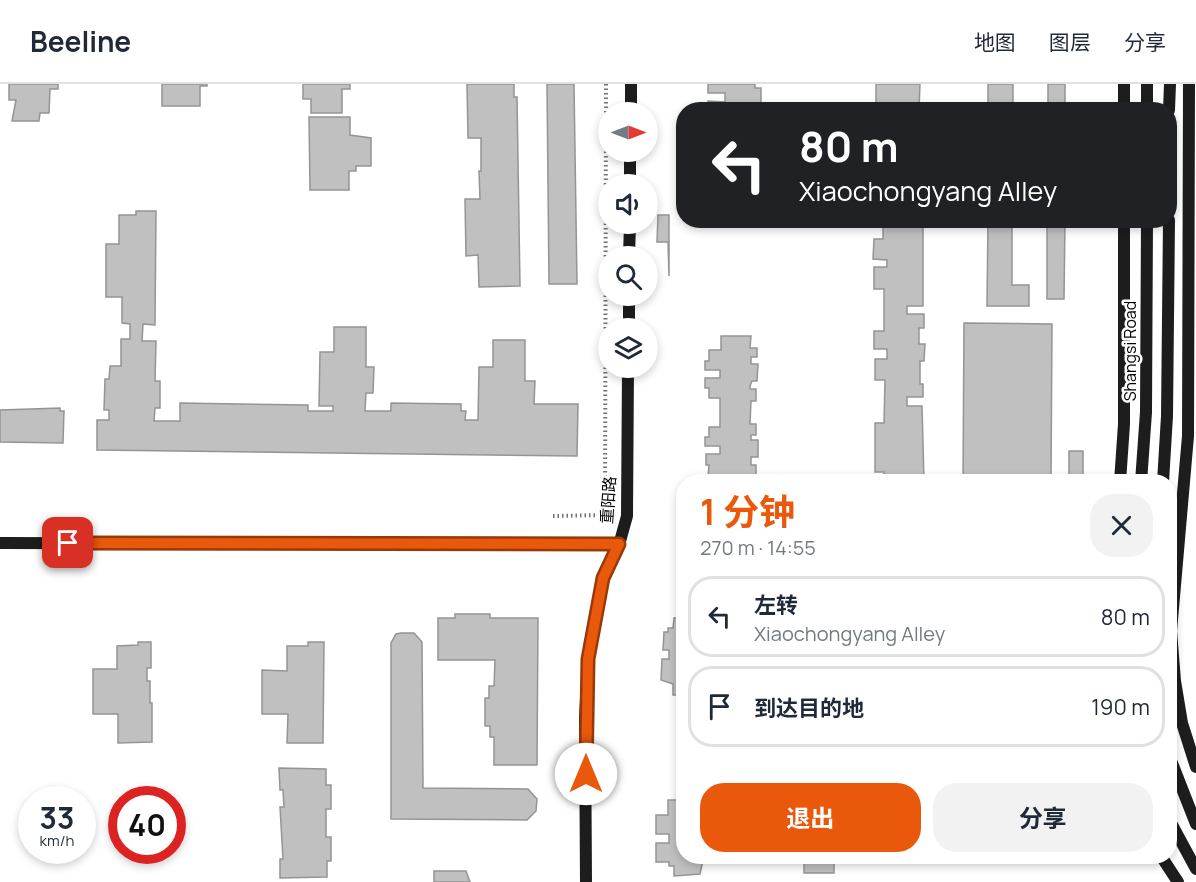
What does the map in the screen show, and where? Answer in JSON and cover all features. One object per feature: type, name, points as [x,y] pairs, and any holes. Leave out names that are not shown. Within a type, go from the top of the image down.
[{"type":"street","points":[[631,84],[631,102]]},
{"type":"street","points":[[1124,84],[1124,102]]},
{"type":"street","points":[[1147,84],[1147,102]]},
{"type":"street","points":[[1169,102],[1170,84]]},
{"type":"street","points":[[1177,562],[1188,436],[1189,84]]},
{"type":"street","points":[[1121,474],[1124,424],[1124,228]]},
{"type":"street","name":"Shangsi Road","points":[[1142,474],[1146,412],[1147,228]]},
{"type":"street","points":[[1163,474],[1167,416],[1169,228]]},
{"type":"street","name":"重阳路","points":[[586,882],[585,718],[588,659],[603,578],[619,544],[627,516],[628,378]]},
{"type":"street","points":[[0,543],[619,544]]},
{"type":"street","points":[[1177,692],[1182,723],[1196,767]]},
{"type":"street","points":[[1177,776],[1196,824]]},
{"type":"street","points":[[1177,834],[1196,868]]},
{"type":"street","points":[[1166,864],[1178,882]]},
{"type":"path","points":[[553,516],[605,515],[606,84]]},
{"type":"building","points":[[9,84],[58,84],[58,89],[50,89],[49,113],[40,113],[39,121],[12,121],[16,100],[9,100]]},
{"type":"building","points":[[162,84],[207,84],[207,86],[200,86],[200,106],[162,106]]},
{"type":"building","points":[[303,84],[350,84],[350,89],[342,89],[342,113],[311,113],[311,99],[303,99]]},
{"type":"building","points":[[467,84],[514,84],[514,97],[517,97],[520,286],[479,287],[478,255],[466,256],[465,199],[480,199],[479,171],[481,171],[481,138],[468,138]]},
{"type":"building","points":[[547,84],[574,84],[577,284],[549,284]]},
{"type":"building","points":[[708,84],[755,84],[755,88],[761,88],[761,102],[725,102],[725,93],[708,93]]},
{"type":"building","points":[[876,84],[920,84],[919,102],[876,102]]},
{"type":"building","points":[[988,84],[1013,84],[1013,102],[988,102]]},
{"type":"building","points":[[1048,84],[1065,84],[1065,102],[1048,102]]},
{"type":"building","points":[[309,117],[350,117],[350,135],[371,138],[371,166],[356,166],[356,171],[349,171],[349,190],[310,190]]},
{"type":"building","points":[[136,211],[156,211],[155,325],[143,324],[142,341],[156,341],[155,381],[160,381],[160,408],[155,408],[154,421],[180,421],[180,403],[308,405],[308,411],[333,411],[333,406],[319,406],[320,352],[334,352],[334,327],[366,327],[366,367],[374,367],[373,393],[366,393],[365,411],[391,411],[391,403],[461,404],[461,411],[466,411],[465,420],[478,420],[479,367],[493,367],[493,340],[525,340],[525,381],[535,381],[534,404],[578,404],[577,456],[97,450],[97,420],[109,420],[109,410],[104,410],[105,379],[109,379],[110,366],[121,366],[121,339],[130,339],[130,324],[122,323],[122,297],[106,297],[106,244],[119,244],[119,215],[136,215]]},
{"type":"building","points":[[658,215],[669,215],[669,276],[668,242],[657,242]]},
{"type":"building","points":[[883,228],[923,228],[923,306],[907,306],[907,314],[924,314],[924,328],[919,328],[919,344],[925,344],[924,361],[920,361],[920,384],[923,384],[923,397],[907,397],[907,406],[922,406],[924,474],[875,472],[875,423],[884,423],[885,380],[875,380],[875,359],[887,359],[887,349],[874,349],[874,331],[884,331],[884,289],[874,289],[874,267],[887,267],[887,260],[873,259],[874,239],[883,239]]},
{"type":"building","points":[[988,228],[1012,228],[1012,285],[1029,285],[1029,306],[987,306]]},
{"type":"building","points":[[1047,228],[1065,228],[1064,299],[1047,299]]},
{"type":"building","points":[[964,323],[1052,324],[1051,474],[963,474]]},
{"type":"building","points":[[721,336],[751,336],[750,348],[757,348],[757,357],[751,357],[751,364],[758,364],[757,381],[752,381],[750,386],[750,389],[756,389],[756,401],[751,401],[750,424],[756,424],[756,435],[751,435],[751,440],[758,440],[758,457],[751,457],[751,465],[756,465],[756,474],[708,474],[706,454],[720,454],[720,446],[705,446],[705,437],[709,437],[709,427],[720,427],[720,398],[709,398],[709,388],[705,388],[705,378],[720,378],[720,370],[705,370],[705,361],[709,361],[709,350],[721,350]]},
{"type":"building","points":[[60,408],[60,411],[64,411],[63,443],[0,442],[0,410]]},
{"type":"building","points":[[1069,451],[1083,451],[1083,474],[1069,474]]},
{"type":"building","points":[[455,614],[490,614],[490,618],[538,618],[537,765],[494,765],[494,737],[490,737],[490,726],[485,726],[485,698],[489,698],[489,686],[494,686],[495,660],[438,660],[438,618],[455,618]]},
{"type":"building","points":[[674,618],[676,618],[676,695],[673,695],[673,684],[661,680],[662,659],[669,659],[669,650],[663,650],[664,632],[668,632],[668,628],[673,628]]},
{"type":"building","points":[[414,633],[422,642],[423,788],[528,789],[537,799],[536,811],[527,820],[391,819],[391,643],[396,634]]},
{"type":"building","points":[[138,642],[151,642],[151,668],[147,668],[147,681],[150,681],[150,703],[152,703],[152,742],[118,743],[118,714],[93,714],[93,669],[117,669],[117,646],[138,645]]},
{"type":"building","points":[[308,642],[324,642],[323,743],[287,743],[288,714],[262,714],[262,670],[287,671],[287,646],[308,646]]},
{"type":"building","points":[[279,768],[326,769],[326,785],[331,785],[331,809],[326,809],[326,837],[331,837],[331,861],[327,861],[327,877],[280,878],[280,859],[283,859],[280,807],[284,807],[283,790],[280,790]]},
{"type":"building","points":[[668,800],[676,800],[676,864],[702,864],[700,874],[674,876],[674,866],[669,866],[669,862],[656,862],[656,843],[669,843],[669,834],[656,834],[656,815],[668,815]]},
{"type":"building","points":[[804,864],[834,864],[834,873],[804,873]]},
{"type":"building","points":[[434,871],[466,871],[470,882],[434,882]]},
{"type":"route","points":[[68,543],[619,544],[603,578],[588,659],[585,718],[586,774]]}]
